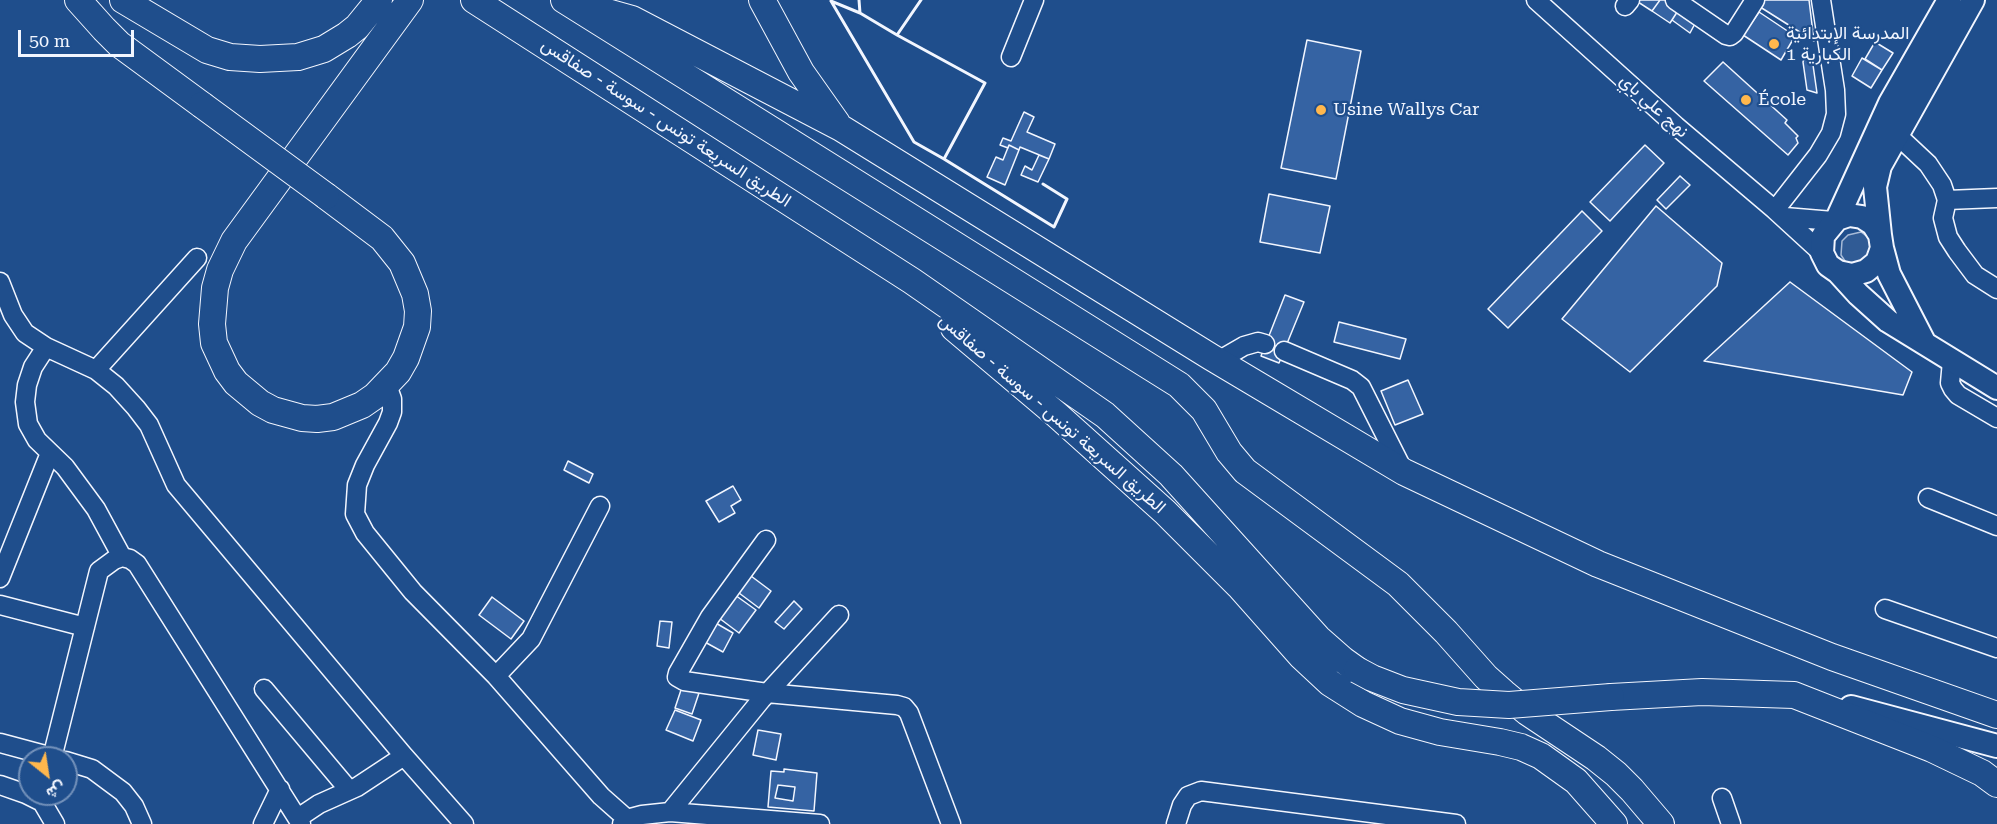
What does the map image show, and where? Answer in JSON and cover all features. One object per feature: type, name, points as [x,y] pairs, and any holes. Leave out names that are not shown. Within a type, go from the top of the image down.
[{"type":"highway","points":[[78,0],[120,44],[202,105],[326,196],[382,238],[402,263],[415,294],[418,311],[413,343],[398,372],[387,385],[362,405],[333,417],[317,419],[302,418],[273,410],[247,394],[227,371],[214,343],[213,306],[220,270],[234,241],[410,0]]},
{"type":"highway","points":[[123,0],[207,50],[230,57],[260,59],[298,57],[324,49],[357,27],[379,0]]},
{"type":"highway","name":"الطريق السريعة تونس - سوسة - صفاقس","points":[[474,0],[912,281],[920,294],[939,315],[1057,415],[1165,512],[1239,586],[1301,656],[1330,682],[1363,704],[1400,721],[1440,732],[1500,741],[1541,756],[1576,781],[1614,824]]},
{"type":"highway","points":[[564,0],[1179,385],[1204,410],[1229,452],[1245,471],[1398,584],[1504,693],[1527,712],[1616,774],[1661,824]]},
{"type":"highway","points":[[762,0],[795,62],[841,128]]},
{"type":"highway","points":[[586,13],[607,12],[624,16],[841,128],[1218,361],[1404,472],[1598,564],[1832,657],[1997,715]]},
{"type":"highway","points":[[912,281],[1076,394],[1132,438],[1171,475],[1318,638],[1343,660],[1371,678],[1403,690],[1458,702],[1509,705],[1702,692],[1794,695],[1932,749],[1982,773],[1997,784]]},
{"type":"main road","points":[[1949,0],[1890,103],[1835,220],[1823,236],[1822,253],[1828,265],[1888,321],[1997,388]]},
{"type":"main road","points":[[1925,344],[1889,274],[1881,241],[1875,188],[1880,166],[1973,0]]},
{"type":"main road","points":[[1835,220],[1849,215],[1862,217],[1873,224],[1881,241],[1877,262],[1866,271],[1852,275],[1838,272]]},
{"type":"main road","points":[[1794,695],[1842,705],[1997,746]]},
{"type":"street","points":[[1011,57],[1034,0]]},
{"type":"street","name":"نهج علي باي","points":[[1536,0],[1676,126],[1780,213],[1822,253]]},
{"type":"street","points":[[1675,0],[1730,36],[1755,0]]},
{"type":"street","points":[[1821,0],[1835,90],[1836,114],[1831,133],[1780,213],[1835,220]]},
{"type":"street","points":[[1897,135],[1928,164],[1942,185],[1947,200],[1943,218],[1948,237],[1976,275],[1997,289]]},
{"type":"street","points":[[1947,200],[1997,198]]},
{"type":"street","points":[[96,369],[197,258]]},
{"type":"street","points":[[0,282],[13,315],[25,333],[46,347],[96,369],[116,386],[149,425],[176,485],[464,824]]},
{"type":"street","points":[[1218,361],[1244,346],[1258,342],[1265,344]]},
{"type":"street","points":[[46,347],[33,367],[27,385],[25,402],[28,424],[37,440],[65,467],[96,509],[122,557]]},
{"type":"street","points":[[1284,351],[1352,380],[1361,387],[1404,472]]},
{"type":"street","points":[[1952,361],[1950,383],[1953,389],[1958,395],[1997,418]]},
{"type":"street","points":[[387,385],[393,411],[357,485],[355,514],[365,534],[413,592],[496,676],[624,822],[670,812],[820,824]]},
{"type":"street","points":[[0,578],[50,453]]},
{"type":"street","points":[[1928,498],[1997,526]]},
{"type":"street","points":[[496,676],[531,639],[600,506]]},
{"type":"street","points":[[766,540],[710,617],[677,677],[684,681],[767,693],[904,707],[909,713],[951,824]]},
{"type":"street","points":[[60,746],[99,571],[105,565],[122,557],[137,564],[299,821],[319,804],[357,787],[404,756]]},
{"type":"street","points":[[0,605],[85,627]]},
{"type":"street","points":[[1885,609],[1997,648]]},
{"type":"street","points":[[670,812],[767,693],[839,615]]},
{"type":"street","points":[[264,688],[349,790]]},
{"type":"street","points":[[0,743],[18,748]]},
{"type":"street","points":[[78,765],[92,769],[123,792],[134,806],[142,824]]},
{"type":"street","points":[[0,785],[18,791]]},
{"type":"street","points":[[263,824],[280,789]]},
{"type":"street","points":[[1176,824],[1182,805],[1188,796],[1201,791],[1456,824]]},
{"type":"street","points":[[1722,798],[1731,824]]},
{"type":"street","points":[[36,824],[41,806]]},
{"type":"street","points":[[47,806],[56,824]]},
{"type":"shaded area","points":[[1861,232],[1872,240],[1866,265],[1847,264],[1841,255],[1842,241],[1848,235]]},
{"type":"building","points":[[1635,0],[1660,0],[1652,11]]},
{"type":"building","points":[[1660,0],[1672,0],[1681,6],[1670,23],[1652,11]]},
{"type":"building","name":"École","points":[[1761,0],[1809,0],[1814,41],[1757,5]]},
{"type":"building","points":[[1681,6],[1698,18],[1690,33],[1672,20]]},
{"type":"building","name":"École","points":[[1759,12],[1795,36],[1781,60],[1743,35]]},
{"type":"building","name":"Usine Wallys Car","points":[[1307,40],[1361,51],[1336,179],[1281,168]]},
{"type":"building","points":[[1875,42],[1893,53],[1882,70],[1865,59]]},
{"type":"building","name":"École","points":[[1812,58],[1817,93],[1807,90],[1803,62],[1804,59]]},
{"type":"building","points":[[1862,58],[1882,70],[1871,88],[1852,76]]},
{"type":"building","name":"École","points":[[1723,62],[1787,120],[1785,123],[1798,136],[1796,138],[1798,143],[1788,155],[1704,81]]},
{"type":"building","points":[[1024,112],[1034,117],[1027,132],[1055,144],[1049,159],[1020,147],[1019,150],[1009,145],[1008,148],[1000,145],[1003,138],[1011,141]]},
{"type":"building","points":[[1009,145],[1019,150],[1005,185],[987,177],[996,157],[1003,160]]},
{"type":"building","points":[[1645,145],[1664,163],[1610,221],[1590,202]]},
{"type":"building","points":[[1039,155],[1049,159],[1038,182],[1021,175],[1025,166],[1032,170]]},
{"type":"building","points":[[1680,176],[1690,185],[1666,209],[1657,200]]},
{"type":"building","points":[[1269,194],[1330,206],[1320,253],[1260,242]]},
{"type":"building","points":[[1656,206],[1722,263],[1717,286],[1630,372],[1562,319]]},
{"type":"building","points":[[1582,211],[1602,231],[1508,328],[1488,309]]},
{"type":"building","points":[[1790,282],[1912,372],[1903,395],[1704,361]]},
{"type":"building","points":[[1285,295],[1304,302],[1279,363],[1261,356]]},
{"type":"building","points":[[1339,322],[1406,339],[1400,359],[1334,342]]},
{"type":"building","points":[[1408,380],[1423,414],[1395,425],[1381,391]]},
{"type":"building","points":[[568,461],[593,474],[589,483],[564,470]]},
{"type":"building","points":[[733,486],[741,500],[731,506],[735,513],[719,522],[706,501]]},
{"type":"building","points":[[747,573],[771,591],[759,608],[735,590]]},
{"type":"building","points":[[735,595],[756,610],[739,633],[719,618]]},
{"type":"building","points":[[492,597],[524,621],[511,639],[479,615]]},
{"type":"building","points":[[794,601],[802,609],[784,629],[775,622]]},
{"type":"building","points":[[660,621],[672,622],[669,648],[657,646]]},
{"type":"building","points":[[714,622],[733,633],[723,652],[703,641]]},
{"type":"building","points":[[682,687],[699,693],[692,714],[675,708]]},
{"type":"building","points":[[675,710],[701,720],[693,741],[666,730]]},
{"type":"building","points":[[758,730],[781,734],[776,760],[753,755]]},
{"type":"building","points":[[784,769],[817,773],[814,811],[768,807],[771,771],[784,772]],"holes":[[[778,785],[795,787],[793,801],[775,798]]]},
{"type":"wall","points":[[859,0],[860,13],[985,83],[944,159],[914,142],[831,1],[860,13]]},
{"type":"wall","points":[[897,35],[921,0]]},
{"type":"wall","points":[[944,159],[1054,227],[1067,199],[1043,184]]},
{"type":"place","name":"المدرسة الإبتدائية الكبارية 1","points":[[1774,44]]},
{"type":"place","name":"École","points":[[1746,100]]},
{"type":"place","name":"Usine Wallys Car","points":[[1321,110]]}]
